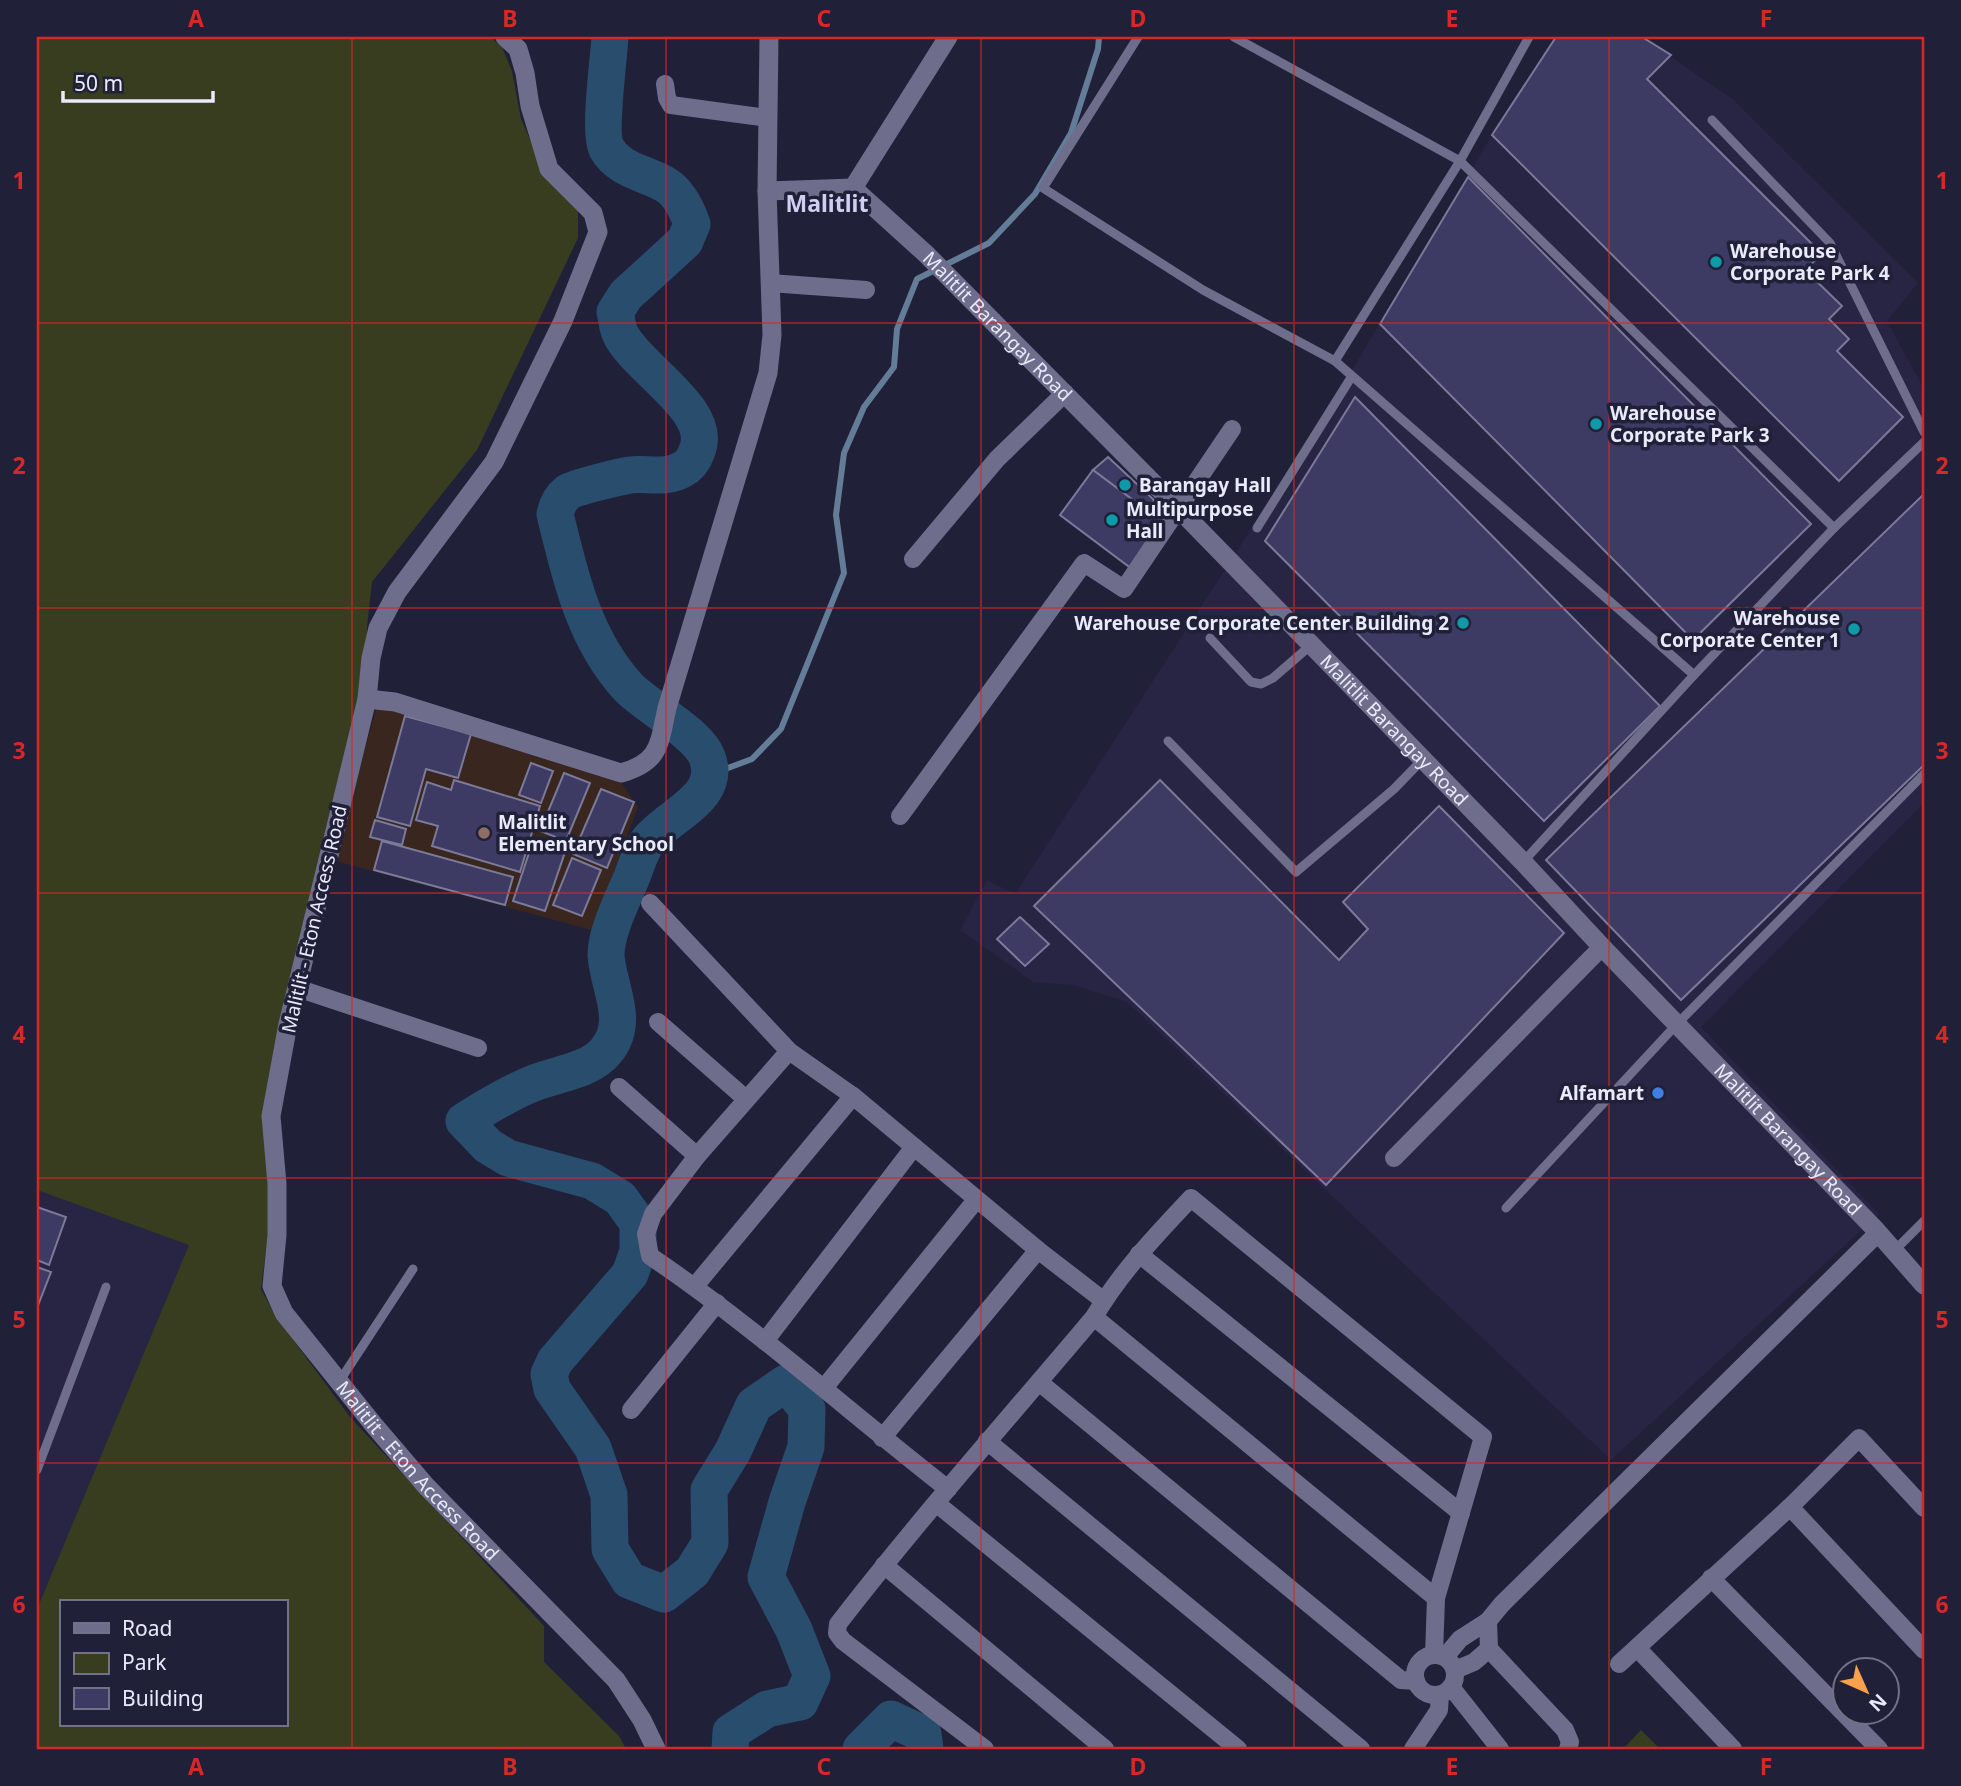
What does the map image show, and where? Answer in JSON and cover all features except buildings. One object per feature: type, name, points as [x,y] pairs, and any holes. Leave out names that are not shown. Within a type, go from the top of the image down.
[{"type":"street","name":"Malitlit - Eton Access Road","points":[[505,37],[519,49],[530,106],[549,169],[593,213],[598,232],[563,321],[494,462],[397,592],[378,628],[371,657],[368,699],[297,988],[271,1116],[277,1184],[272,1286],[284,1313],[426,1486],[616,1680],[642,1720],[656,1749]]},
{"type":"street","points":[[368,699],[395,702],[621,773],[636,769],[657,752],[667,708],[768,373],[772,335],[767,191],[769,37]]},
{"type":"street","points":[[767,191],[853,188],[948,37]]},
{"type":"street","points":[[664,84],[671,105],[768,118]]},
{"type":"street","name":"Malitlit Barangay Road","points":[[853,188],[926,254],[1179,509],[1522,862],[1878,1233],[1924,1285]]},
{"type":"street","points":[[770,283],[866,290]]},
{"type":"street","points":[[913,559],[997,459],[1065,393]]},
{"type":"street","points":[[900,816],[1084,563],[1124,589],[1232,429]]},
{"type":"street","points":[[650,903],[789,1051],[853,1096],[976,1200],[1104,1301]]},
{"type":"street","points":[[1394,1158],[1602,947]]},
{"type":"street","points":[[297,988],[478,1048]]},
{"type":"street","points":[[658,1022],[746,1099]]},
{"type":"street","points":[[789,1051],[698,1156],[653,1213],[646,1234],[650,1256],[695,1286],[765,1340],[882,1438],[948,1489]]},
{"type":"street","points":[[619,1087],[698,1156]]},
{"type":"street","points":[[695,1286],[853,1096]]},
{"type":"street","points":[[765,1340],[914,1147]]},
{"type":"street","points":[[985,1749],[843,1641],[837,1633],[838,1624],[987,1441],[1094,1317],[1139,1254],[1191,1198],[1483,1437],[1436,1598],[1445,1673]]},
{"type":"street","points":[[824,1388],[976,1200]]},
{"type":"street","points":[[1413,1749],[1439,1710],[1445,1673],[1460,1639],[1488,1621],[1502,1604],[1878,1233]]},
{"type":"street","points":[[882,1438],[1038,1250]]},
{"type":"street","points":[[1139,1254],[1461,1513]]},
{"type":"street","points":[[631,1410],[717,1303]]},
{"type":"street","points":[[1094,1317],[1436,1598]]},
{"type":"street","points":[[1040,1382],[1401,1681],[1416,1681]]},
{"type":"street","points":[[1619,1664],[1790,1507],[1859,1438],[1924,1508]]},
{"type":"street","points":[[987,1441],[1361,1749]]},
{"type":"street","points":[[936,1503],[1238,1749]]},
{"type":"street","points":[[1790,1507],[1924,1650]]},
{"type":"street","points":[[884,1565],[1105,1749]]},
{"type":"street","points":[[1711,1578],[1879,1749]]},
{"type":"street","points":[[1488,1621],[1489,1649],[1565,1730],[1570,1742],[1568,1749]]},
{"type":"street","points":[[1637,1648],[1733,1749]]},
{"type":"street","points":[[1489,1649],[1474,1662],[1445,1673],[1425,1693],[1416,1681],[1417,1667],[1427,1657],[1445,1673],[1500,1749]]},
{"type":"lane","points":[[1139,37],[1043,188],[1203,289],[1335,361],[1694,675]]},
{"type":"lane","points":[[1234,37],[1460,161],[1834,528]]},
{"type":"lane","points":[[1335,361],[1460,161],[1529,37]]},
{"type":"lane","points":[[1712,120],[1830,243],[1924,432]]},
{"type":"lane","points":[[1257,528],[1352,376]]},
{"type":"lane","points":[[1522,862],[1834,528],[1924,443]]},
{"type":"lane","points":[[1210,638],[1251,682],[1261,684],[1273,678],[1311,645]]},
{"type":"lane","points":[[1168,741],[1296,872],[1394,789],[1422,760]]},
{"type":"lane","points":[[1506,1208],[1677,1024],[1924,774]]},
{"type":"lane","points":[[1894,1251],[1924,1221]]},
{"type":"lane","points":[[339,1382],[413,1269]]},
{"type":"lane","points":[[37,1470],[106,1287]]},
{"type":"shaded area","points":[[1556,37],[1642,37],[1734,100],[1918,283],[1887,321],[1924,389],[1924,803],[1701,1027],[1879,1214],[1611,1460],[1127,1002],[1073,985],[1033,982],[960,930],[987,880],[1015,894],[1325,415],[1492,135]]},
{"type":"shaded area","name":"Malitlit Elementary School","points":[[380,696],[619,779],[638,807],[592,930],[332,860]]},
{"type":"shaded area","points":[[37,1189],[190,1243],[37,1609]]},
{"type":"green space","points":[[37,37],[490,37],[502,47],[512,71],[521,119],[543,169],[578,211],[578,238],[477,450],[372,582],[367,659],[283,1022],[274,1185],[261,1289],[275,1315],[350,1417],[544,1626],[544,1662],[619,1736],[626,1749],[37,1749],[37,1609],[189,1245],[37,1190]]},
{"type":"green space","points":[[1641,1730],[1660,1749],[1623,1749]]},
{"type":"waterway","points":[[610,37],[604,113],[607,149],[626,167],[671,188],[682,202],[692,224],[685,241],[626,295],[615,312],[620,333],[628,346],[683,403],[693,418],[699,433],[698,448],[690,463],[677,472],[664,475],[630,475],[568,492],[561,499],[555,514],[573,583],[600,648],[628,687],[694,739],[707,757],[710,771],[701,795],[645,845],[615,917],[606,955],[618,1016],[613,1040],[606,1051],[591,1063],[525,1087],[464,1121],[488,1146],[508,1158],[592,1181],[620,1198],[638,1223],[638,1251],[630,1274],[555,1361],[549,1374],[552,1389],[593,1448],[609,1495],[610,1549],[629,1580],[664,1594],[692,1572],[710,1543],[709,1490],[733,1451],[754,1405],[786,1383],[807,1409],[806,1447],[766,1577],[794,1630],[812,1676],[800,1702],[767,1709],[731,1732],[730,1749]]},
{"type":"waterway","points":[[712,774],[752,759],[781,729],[844,573],[836,515],[844,453],[864,407],[894,367],[897,329],[917,279],[989,243],[1035,194],[1071,133],[1098,49],[1099,37]]},
{"type":"waterway","points":[[861,1749],[891,1719],[923,1734],[925,1749]]},
{"type":"place","name":"Warehouse Corporate Park 4","points":[[1716,262]]},
{"type":"place","name":"Warehouse Corporate Park 3","points":[[1596,424]]},
{"type":"place","name":"Barangay Hall","points":[[1125,485]]},
{"type":"place","name":"Multipurpose Hall","points":[[1112,520]]},
{"type":"place","name":"Warehouse Corporate Center Building 2","points":[[1463,623]]},
{"type":"place","name":"Warehouse Corporate Center 1","points":[[1854,629]]},
{"type":"place","name":"Malitlit Elementary School","points":[[484,833]]},
{"type":"place","name":"Alfamart","points":[[1658,1093]]},
{"type":"district","name":"Malitlit","points":[[827,204]]}]
